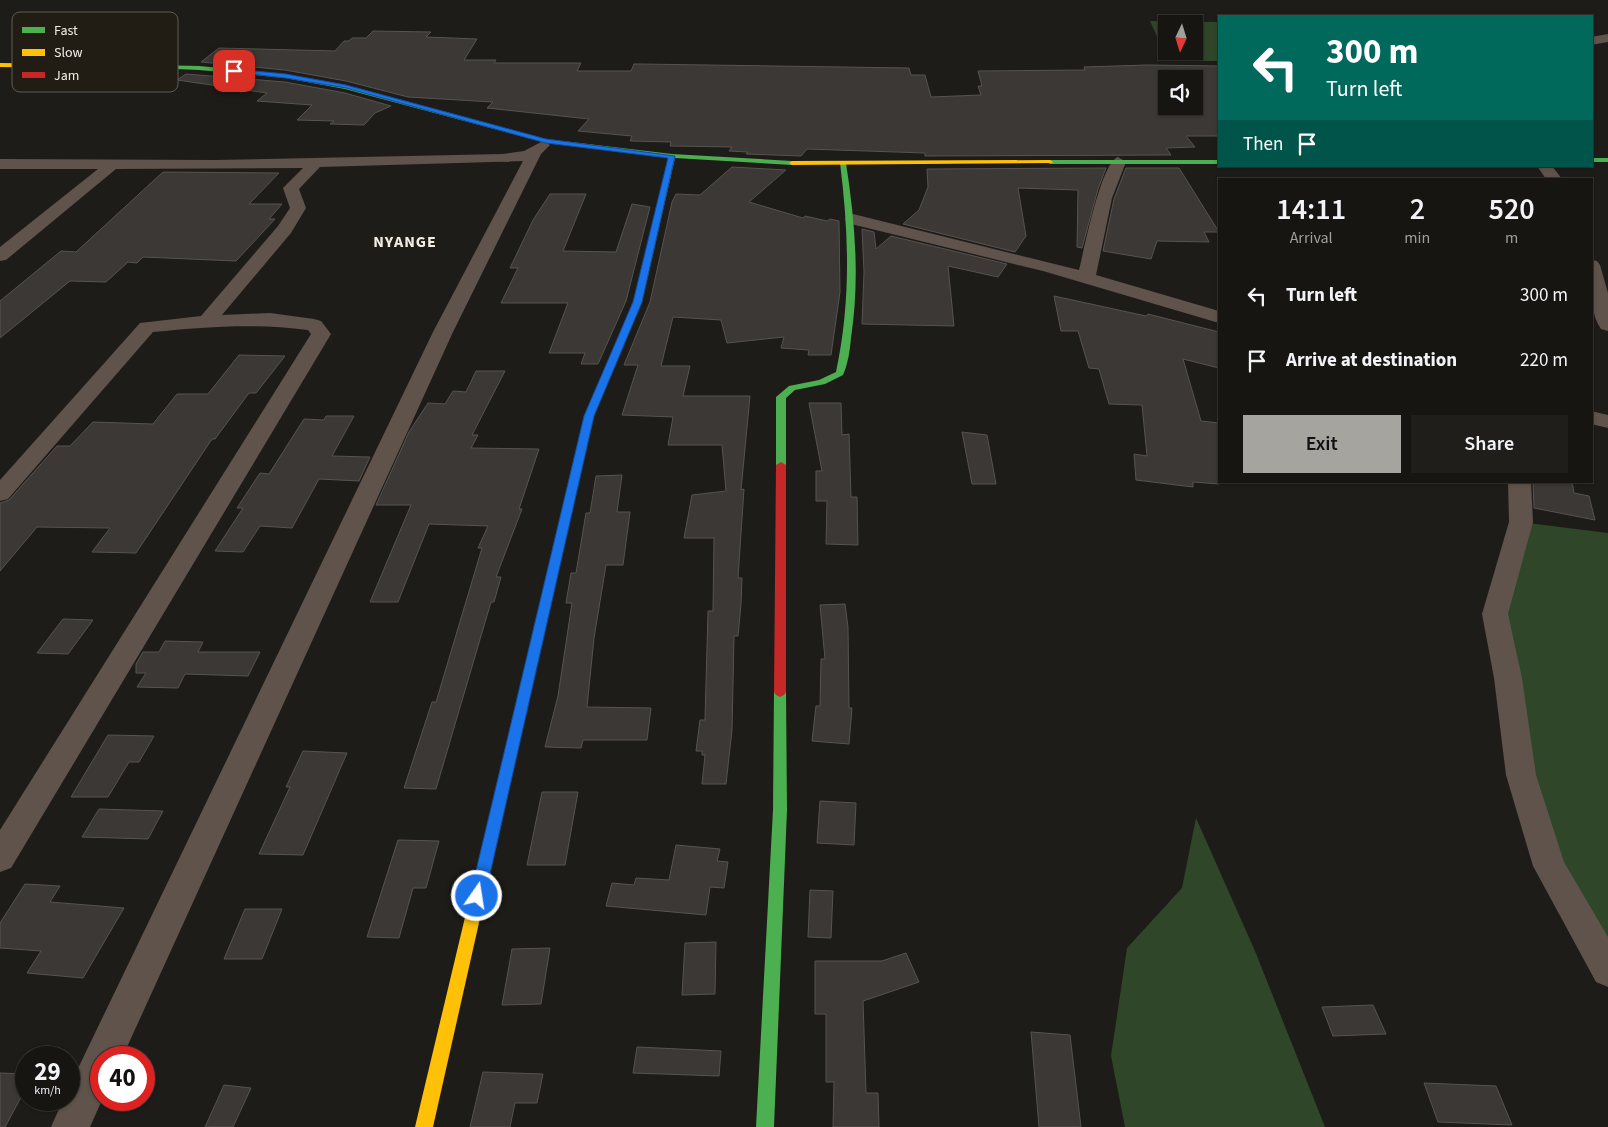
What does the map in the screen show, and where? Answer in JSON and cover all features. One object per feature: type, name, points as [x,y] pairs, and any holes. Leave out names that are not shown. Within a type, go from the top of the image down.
[{"type":"main road","points":[[178,68],[286,76],[346,87],[540,147],[736,161],[843,163],[1218,162]]},
{"type":"main road","points":[[424,1127],[589,416],[638,302],[672,156]]},
{"type":"main road","points":[[1593,160],[1608,160]]},
{"type":"main road","points":[[765,1127],[780,810],[781,397],[792,388],[822,382],[840,373],[851,325],[853,219],[843,163]]},
{"type":"street","points":[[1593,41],[1608,38]]},
{"type":"street","points":[[0,164],[111,166],[477,159],[520,156],[540,147]]},
{"type":"street","points":[[108,1046],[442,332],[540,147]]},
{"type":"street","points":[[1086,277],[1098,232],[1104,198],[1118,162]]},
{"type":"street","points":[[207,321],[285,229],[298,208],[291,188],[316,163]]},
{"type":"street","points":[[0,256],[111,166]]},
{"type":"street","points":[[1545,167],[1553,178]]},
{"type":"street","points":[[853,219],[1086,277],[1218,317]]},
{"type":"street","points":[[1598,270],[1608,325]]},
{"type":"street","points":[[0,494],[147,326],[207,321],[270,320],[314,325],[321,334],[0,858]]},
{"type":"street","points":[[1593,418],[1608,422]]},
{"type":"street","points":[[1519,483],[1521,522],[1495,614],[1508,678],[1521,775],[1549,866],[1608,970]]},
{"type":"street","points":[[70,1127],[90,1084]]},
{"type":"green space","points":[[1150,21],[1158,21],[1158,39]]},
{"type":"green space","points":[[1203,22],[1218,22],[1218,61],[1168,61],[1203,60]]},
{"type":"green space","points":[[1521,522],[1608,533],[1608,970],[1549,866],[1495,614]]},
{"type":"green space","points":[[1196,818],[1255,951],[1325,1127],[1125,1127],[1111,1056],[1127,948],[1182,888]]},
{"type":"building","points":[[373,31],[431,32],[426,37],[477,39],[464,60],[496,60],[494,63],[581,63],[577,71],[631,71],[634,64],[909,68],[911,75],[925,75],[931,97],[981,95],[978,86],[982,86],[978,71],[1085,70],[1084,67],[1147,65],[1218,66],[1218,136],[1186,136],[1195,147],[1166,148],[1171,155],[925,156],[925,153],[807,149],[801,156],[746,154],[748,152],[729,151],[732,147],[670,146],[671,142],[630,141],[632,136],[578,131],[589,119],[487,108],[493,102],[408,97],[346,81],[285,70],[201,62],[219,48],[335,51],[344,41],[349,41],[352,38],[366,38]]},
{"type":"building","points":[[186,74],[285,82],[345,93],[391,106],[375,113],[364,125],[330,124],[334,121],[297,120],[312,105],[257,101],[267,93],[178,79]]},
{"type":"building","points":[[732,167],[786,170],[749,202],[803,218],[805,216],[827,221],[830,219],[839,221],[840,292],[831,355],[808,355],[809,350],[781,348],[784,337],[727,343],[721,320],[673,317],[661,366],[690,366],[683,396],[750,396],[741,490],[744,489],[738,578],[742,578],[741,604],[738,636],[734,636],[732,730],[726,784],[702,784],[705,755],[702,755],[702,751],[696,751],[700,720],[705,720],[708,611],[713,611],[714,538],[684,538],[692,495],[726,491],[722,445],[668,445],[673,417],[622,415],[638,365],[624,365],[650,302],[672,202],[676,194],[700,195]]},
{"type":"building","points":[[1106,168],[1098,189],[1082,248],[1077,247],[1078,190],[1018,188],[1026,236],[1015,252],[903,224],[919,210],[928,187],[927,169]]},
{"type":"building","points":[[1126,168],[1179,168],[1218,232],[1204,232],[1209,242],[1157,241],[1151,259],[1103,251],[1114,199]]},
{"type":"building","points":[[163,172],[279,173],[249,204],[282,204],[269,219],[275,219],[236,261],[143,257],[137,263],[128,262],[106,282],[70,281],[0,338],[0,301],[61,251],[76,252]]},
{"type":"building","points":[[550,194],[586,194],[563,251],[616,252],[632,204],[650,207],[626,301],[598,364],[581,364],[585,353],[549,353],[568,303],[501,303],[518,268],[510,268],[533,220]]},
{"type":"building","points":[[862,229],[874,232],[876,249],[891,236],[1007,264],[998,277],[948,266],[954,326],[862,324],[864,272]]},
{"type":"building","points":[[1054,296],[1146,316],[1148,314],[1218,332],[1218,368],[1183,359],[1201,421],[1218,423],[1219,484],[1193,482],[1193,487],[1136,480],[1134,454],[1147,456],[1142,405],[1109,404],[1099,369],[1089,368],[1078,331],[1061,331]]},
{"type":"building","points":[[239,355],[285,356],[256,393],[249,393],[215,439],[212,439],[136,553],[92,552],[110,528],[37,527],[0,571],[0,503],[9,500],[57,446],[70,446],[93,422],[153,424],[177,394],[208,394]]},
{"type":"building","points":[[476,371],[505,371],[472,435],[478,435],[471,448],[539,449],[519,509],[522,509],[496,577],[501,577],[494,602],[491,602],[436,789],[404,788],[432,702],[436,702],[482,548],[478,548],[488,526],[429,524],[398,602],[370,602],[411,505],[376,505],[409,432],[428,403],[445,404],[453,391],[466,392]]},
{"type":"building","points":[[809,403],[841,403],[842,435],[849,434],[851,497],[857,497],[858,545],[826,544],[827,501],[816,501],[816,471],[822,471]]},
{"type":"building","points":[[326,416],[354,416],[332,456],[370,457],[359,481],[319,479],[292,528],[260,526],[243,552],[215,551],[243,508],[237,508],[260,473],[269,474],[304,419],[324,420]]},
{"type":"building","points":[[962,432],[987,435],[996,484],[972,484]]},
{"type":"building","points":[[622,475],[617,512],[630,512],[623,565],[606,565],[594,638],[587,707],[651,708],[647,740],[583,740],[581,748],[545,747],[558,696],[572,603],[566,603],[571,573],[576,573],[586,513],[590,513],[596,476]]},
{"type":"building","points":[[1533,483],[1572,483],[1574,493],[1589,496],[1595,520],[1534,508]]},
{"type":"building","points":[[845,604],[848,627],[849,708],[852,708],[849,744],[812,741],[816,706],[820,706],[821,659],[825,659],[820,605]]},
{"type":"building","points":[[63,619],[93,620],[68,654],[37,653]]},
{"type":"building","points":[[165,641],[203,642],[198,652],[260,652],[248,676],[185,674],[178,688],[137,687],[146,673],[136,673],[136,664],[143,652],[159,652]]},
{"type":"building","points":[[108,735],[154,736],[139,762],[129,762],[108,797],[71,797]]},
{"type":"building","points":[[303,751],[347,753],[303,855],[259,854],[290,787],[286,787]]},
{"type":"building","points":[[542,792],[578,792],[565,865],[527,865]]},
{"type":"building","points":[[820,801],[856,803],[854,845],[817,843]]},
{"type":"building","points":[[99,809],[163,811],[148,839],[82,837]]},
{"type":"building","points":[[398,840],[439,841],[426,888],[413,888],[399,938],[367,937]]},
{"type":"building","points":[[676,845],[720,849],[717,861],[728,862],[724,888],[710,887],[706,915],[606,906],[612,883],[634,885],[636,878],[669,880]]},
{"type":"building","points":[[25,884],[60,886],[50,902],[124,908],[83,978],[27,973],[41,951],[0,948],[0,923]]},
{"type":"building","points":[[810,890],[833,891],[831,938],[808,937]]},
{"type":"building","points":[[245,909],[282,909],[262,959],[224,959]]},
{"type":"building","points":[[716,942],[715,994],[682,995],[685,943]]},
{"type":"building","points":[[550,948],[541,1004],[502,1005],[512,949]]},
{"type":"building","points":[[906,953],[919,982],[863,1001],[866,1093],[878,1093],[879,1127],[833,1127],[834,1082],[826,1082],[826,1014],[815,1014],[815,961],[882,961]]},
{"type":"building","points":[[1373,1005],[1386,1034],[1333,1036],[1322,1007]]},
{"type":"building","points":[[1031,1032],[1070,1035],[1081,1127],[1039,1127]]},
{"type":"building","points":[[637,1047],[721,1051],[719,1076],[633,1073]]},
{"type":"building","points":[[483,1072],[543,1074],[537,1103],[515,1103],[510,1127],[470,1127]]},
{"type":"building","points":[[0,1073],[15,1074],[15,1108],[5,1127],[0,1127]]},
{"type":"building","points":[[1424,1083],[1496,1086],[1512,1125],[1438,1122]]},
{"type":"building","points":[[224,1085],[251,1088],[233,1127],[205,1127]]},
{"type":"traffic: fast","points":[[178,68],[285,76],[346,87],[546,141],[672,156],[792,163]]},
{"type":"traffic: fast","points":[[525,691],[589,416],[638,302],[672,156]]},
{"type":"traffic: fast","points":[[1593,160],[1608,160]]},
{"type":"traffic: fast","points":[[1050,162],[1218,162]]},
{"type":"traffic: fast","points":[[781,465],[781,397],[792,388],[822,382],[840,373],[846,347],[852,295],[852,242],[843,163]]},
{"type":"traffic: fast","points":[[765,1127],[780,810],[780,692]]},
{"type":"traffic: slow","points":[[0,65],[12,65]]},
{"type":"traffic: slow","points":[[792,163],[1050,162]]},
{"type":"traffic: slow","points":[[424,1127],[494,825]]},
{"type":"traffic: jam","points":[[780,692],[781,465]]},
{"type":"traffic: jam","points":[[494,825],[525,691]]},
{"type":"district","name":"NYANGE","points":[[405,242]]},
{"type":"route","points":[[234,71],[286,76],[346,87],[417,104],[546,141],[620,152],[672,156],[638,302],[589,416],[477,896]]}]
